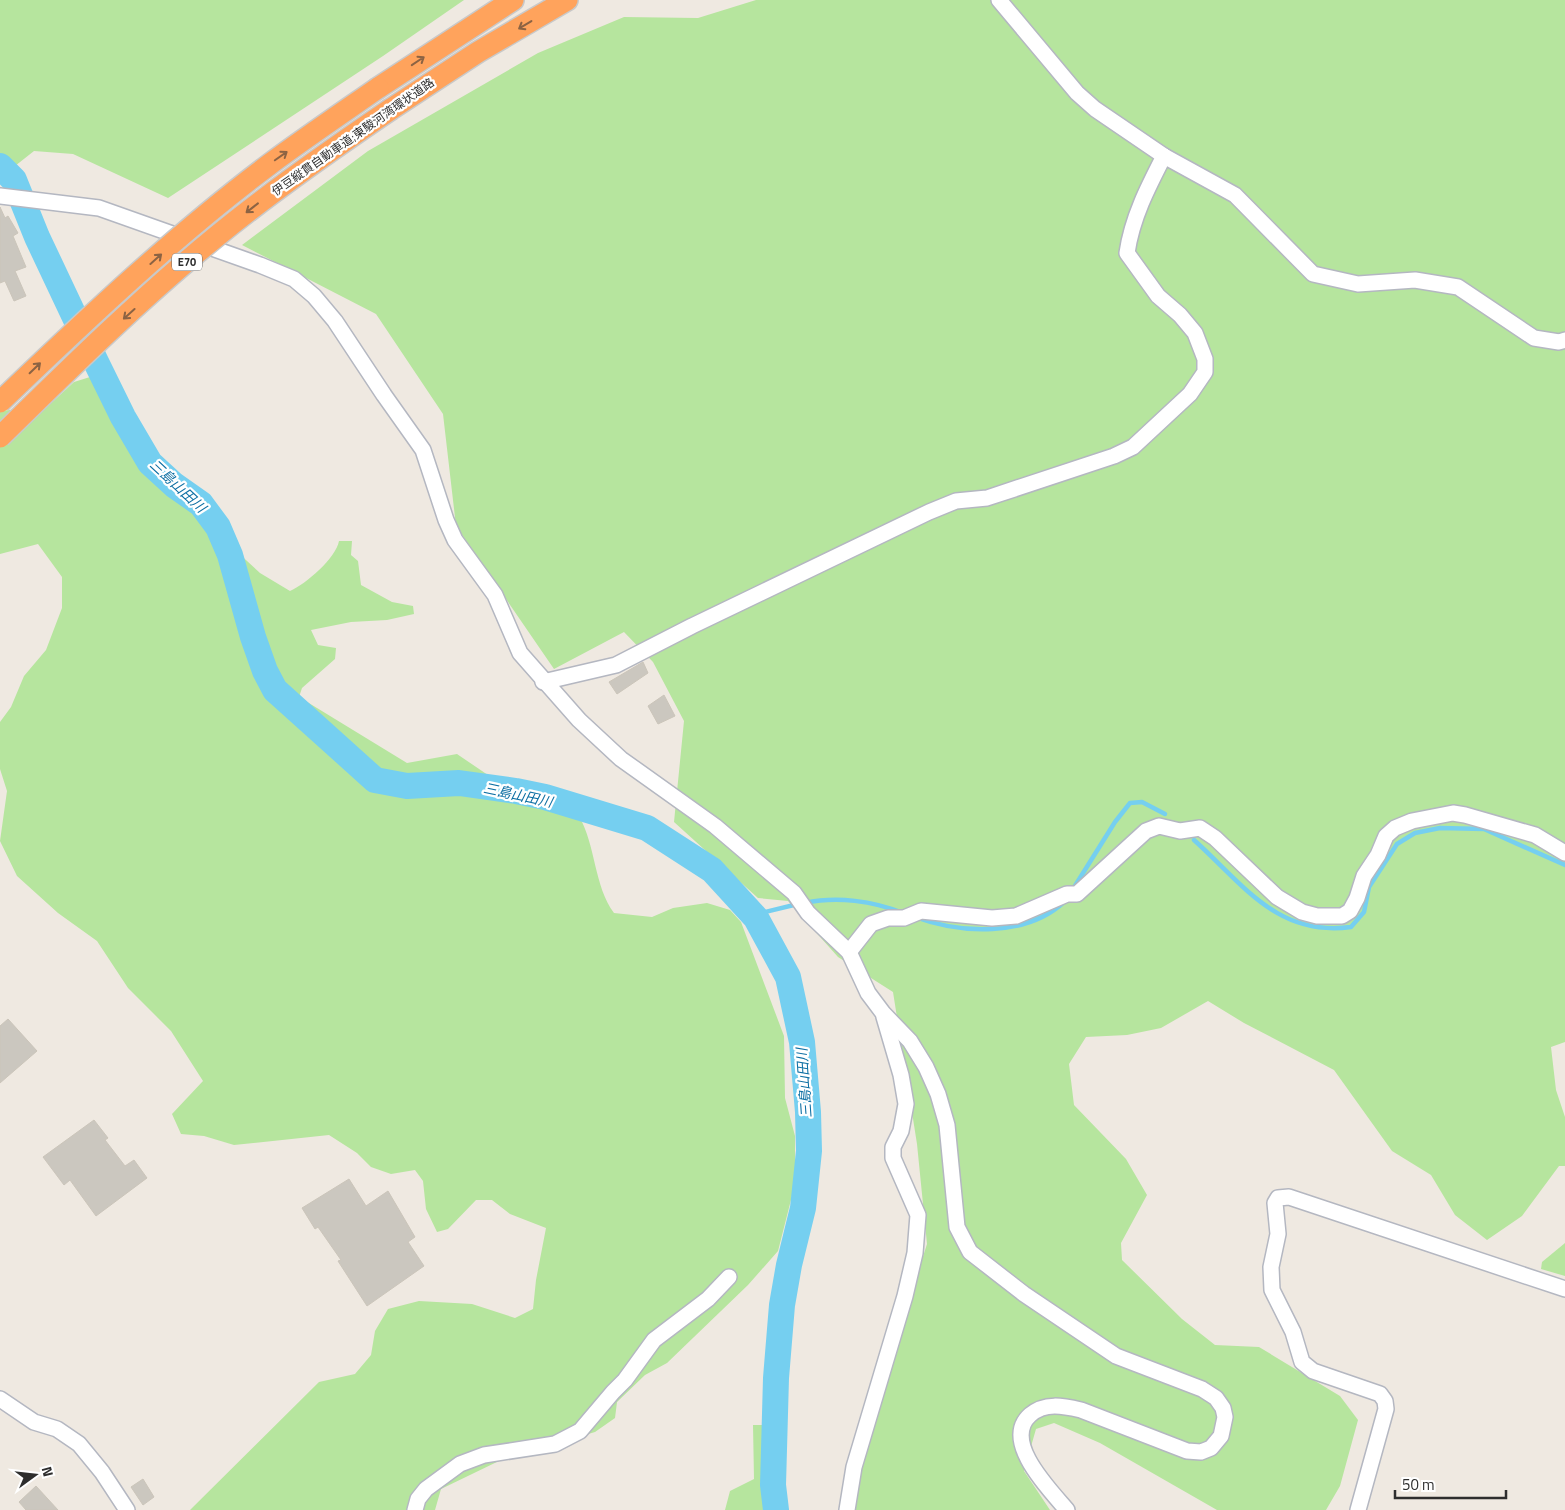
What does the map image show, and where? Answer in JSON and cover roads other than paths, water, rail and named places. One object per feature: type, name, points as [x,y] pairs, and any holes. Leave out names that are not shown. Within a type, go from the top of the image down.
[{"type":"highway","points":[[463,31],[508,0]]},
{"type":"highway","name":"伊豆縦貫自動車道;東駿河湾環状道路","points":[[0,402],[66,339],[191,228],[269,165],[378,88],[513,0]]},
{"type":"highway","name":"伊豆縦貫自動車道;東駿河湾環状道路","points":[[0,437],[81,358],[216,237],[293,176],[391,108],[478,52],[567,0]]},
{"type":"street","points":[[999,0],[1011,11],[1076,93],[1095,109],[1164,156],[1235,195],[1313,274],[1358,284],[1415,280],[1458,287],[1534,338],[1559,342],[1565,340]]},
{"type":"street","points":[[543,682],[616,665],[692,626],[947,504],[956,501],[987,498],[1114,456],[1133,447],[1190,394],[1205,372],[1205,359],[1195,334],[1180,315],[1158,296],[1127,252],[1129,237],[1142,201],[1164,156]]},
{"type":"street","points":[[0,196],[47,200],[99,208],[294,279],[314,296],[335,320],[423,450],[446,520],[455,540],[495,595],[520,653],[543,682],[579,720],[621,759],[715,826],[794,893],[808,913],[849,952],[868,993],[883,1013],[910,1040],[926,1067],[938,1094],[946,1125],[957,1227],[970,1252],[1024,1294],[1116,1356],[1202,1389],[1216,1398],[1223,1408],[1225,1427],[1221,1436],[1211,1448],[1201,1452],[1187,1451],[1081,1410],[1055,1406],[1036,1410],[1024,1420],[1021,1430],[1021,1444],[1031,1465],[1067,1510]]},
{"type":"street","points":[[849,952],[871,924],[888,918],[904,918],[921,911],[992,918],[1016,916],[1072,894],[1146,831],[1159,826],[1180,832],[1200,828],[1215,838],[1277,897],[1302,912],[1317,916],[1342,916],[1350,911],[1357,898],[1364,876],[1378,855],[1386,836],[1395,828],[1412,821],[1453,813],[1465,815],[1535,835],[1565,853]]},
{"type":"street","points":[[847,1510],[854,1467],[916,1253],[918,1215],[893,1158],[893,1147],[901,1131],[906,1104],[901,1074],[883,1013]]},
{"type":"street","points":[[1358,1510],[1386,1409],[1385,1401],[1380,1394],[1313,1370],[1302,1362],[1293,1332],[1272,1290],[1271,1267],[1278,1234],[1274,1203],[1278,1198],[1289,1196],[1565,1289]]},
{"type":"street","points":[[415,1510],[418,1499],[426,1489],[468,1460],[484,1455],[555,1444],[580,1431],[625,1380],[654,1340],[708,1299],[729,1277]]},
{"type":"street","points":[[2,1404],[34,1422],[57,1429],[79,1444],[102,1472],[128,1510]]},
{"type":"waterway","name":"三島山田川","points":[[0,166],[14,180],[37,237],[96,362],[123,417],[150,463],[174,485],[201,504],[218,527],[230,555],[253,637],[265,671],[275,690],[375,780],[407,786],[459,783],[516,791],[545,797],[647,828],[712,870],[756,918],[788,977],[802,1042],[808,1112],[809,1151],[803,1208],[789,1265],[782,1305],[776,1378],[773,1485],[776,1510]]},
{"type":"waterway","points":[[1073,889],[1115,822],[1130,803],[1142,802],[1165,814]]},
{"type":"waterway","points":[[1194,840],[1263,904],[1302,924],[1325,928],[1351,927],[1364,912],[1369,887],[1397,844],[1415,833],[1440,828],[1484,829],[1565,865]]},
{"type":"waterway","points":[[805,903],[830,900],[855,901],[880,905],[903,913]]},
{"type":"waterway","points":[[915,917],[952,927],[972,929],[1012,927],[1031,922],[1049,913],[1064,902]]},
{"type":"waterway","points":[[753,915],[798,904]]}]
